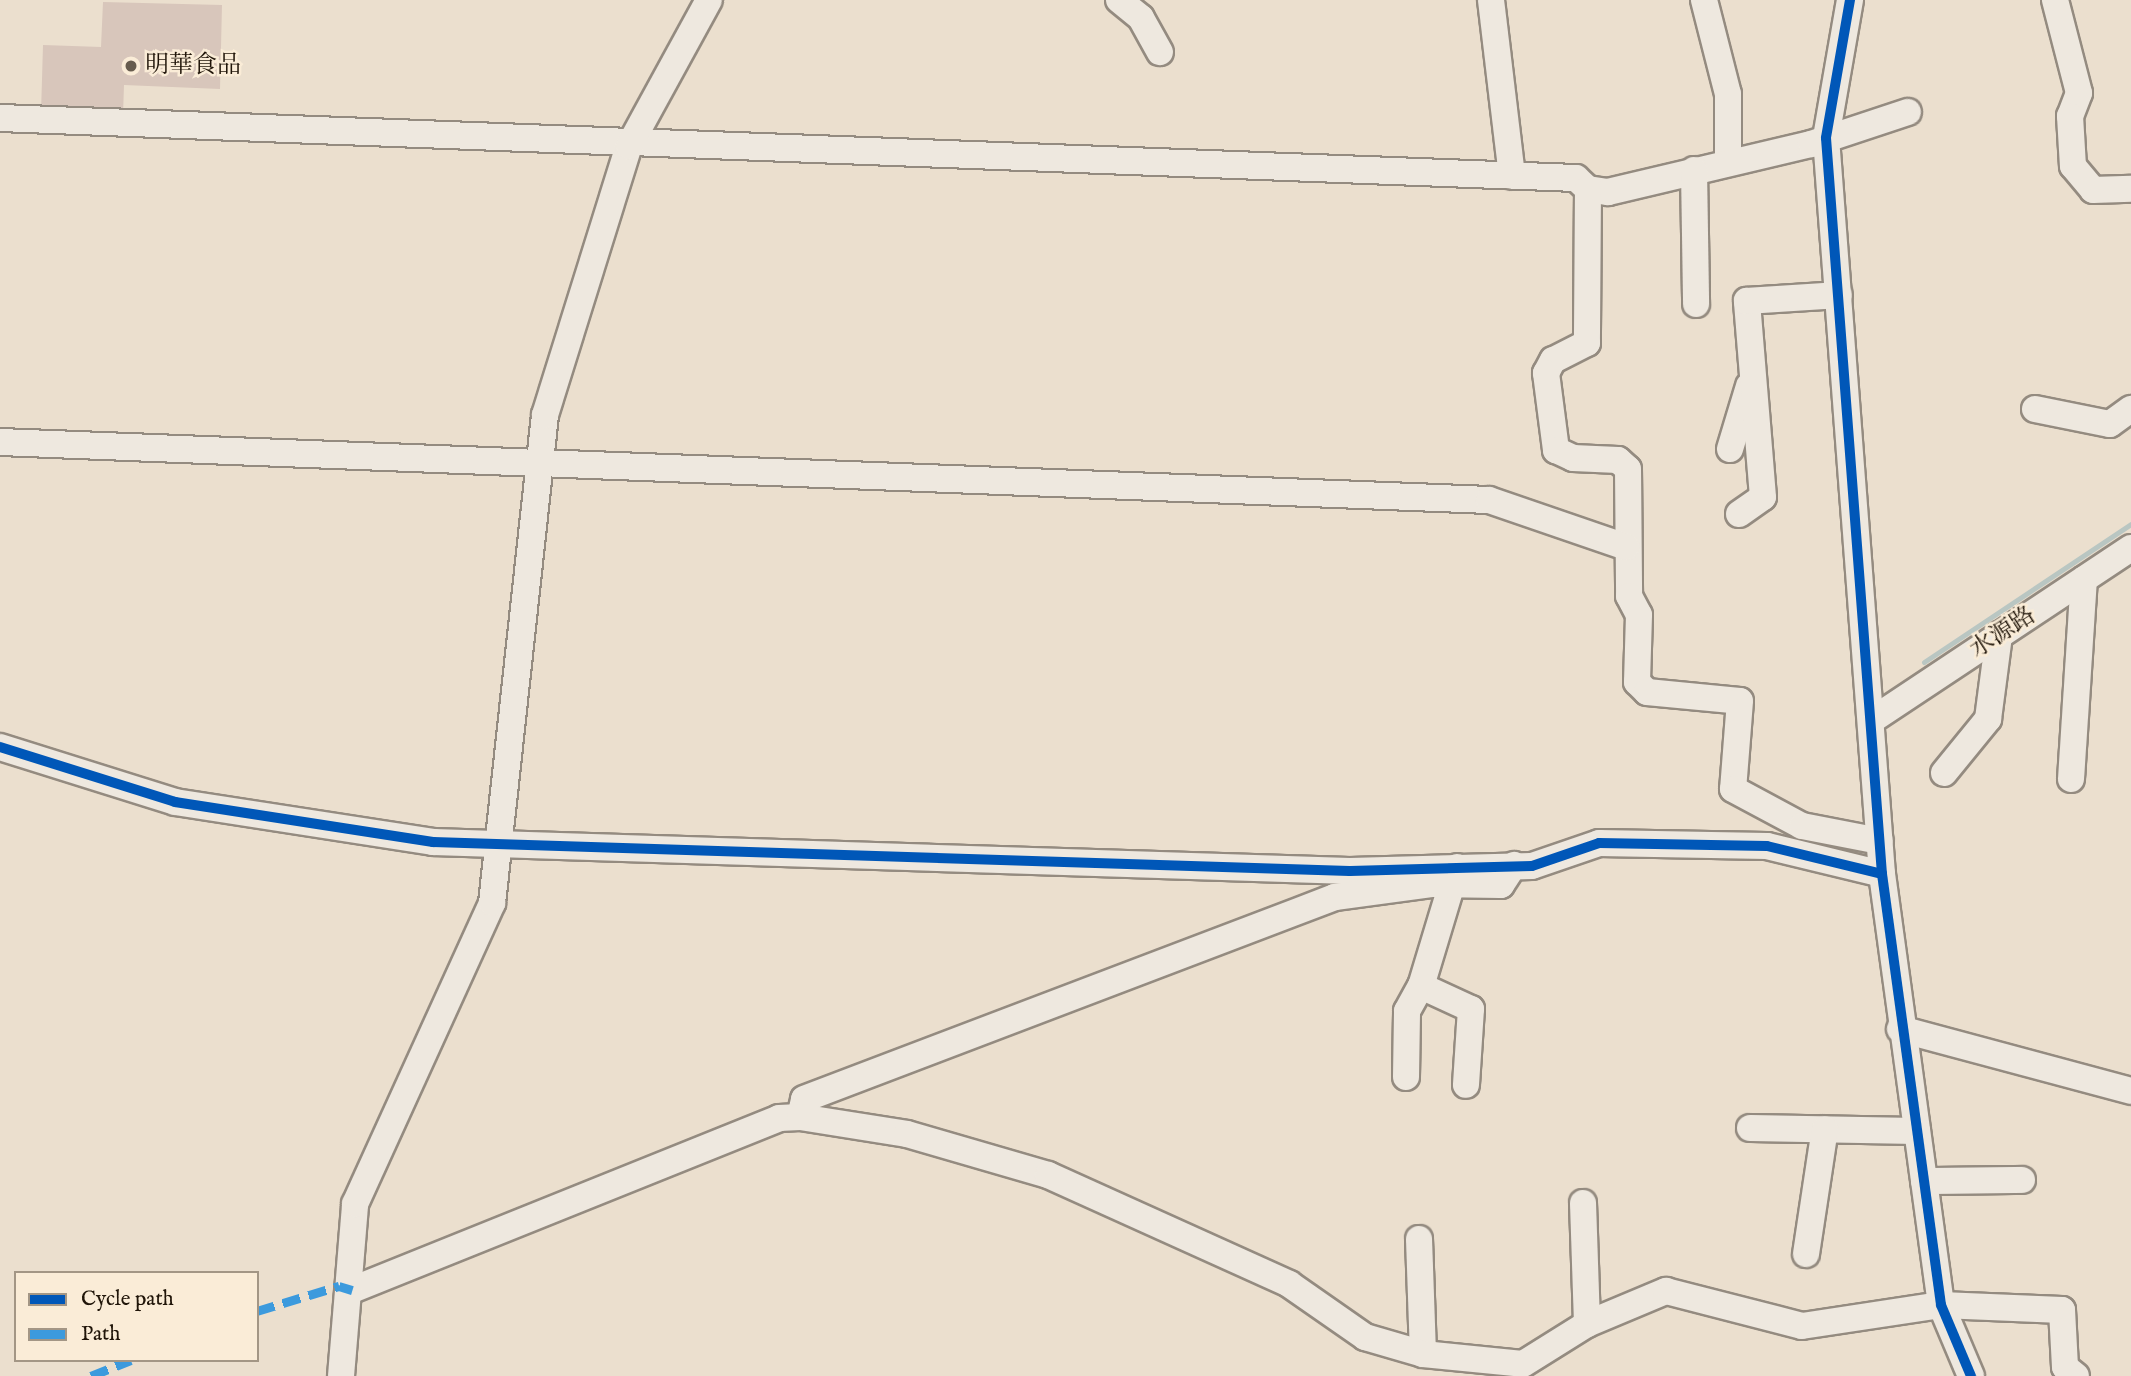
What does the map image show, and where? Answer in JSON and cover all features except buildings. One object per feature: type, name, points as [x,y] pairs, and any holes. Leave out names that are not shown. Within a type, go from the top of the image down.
[{"type":"street","points":[[341,1376],[352,1290],[355,1204],[492,903],[502,842],[500,797],[545,415],[629,146],[709,0]]},
{"type":"street","points":[[1119,0],[1141,18],[1160,52]]},
{"type":"street","points":[[1491,0],[1512,176]]},
{"type":"street","points":[[1704,0],[1728,93],[1728,160]]},
{"type":"street","points":[[1850,0],[1826,138],[1875,718],[1882,873],[1900,1029],[1941,1305],[1971,1376]]},
{"type":"street","points":[[2055,0],[2079,93],[2070,116],[2073,166],[2092,190],[2131,189]]},
{"type":"street","points":[[0,118],[629,146],[1576,178],[1588,189],[1608,192],[1728,160],[1826,138],[1908,112]]},
{"type":"street","points":[[1694,170],[1696,304]]},
{"type":"street","points":[[1588,189],[1587,343],[1578,353],[1553,360],[1546,373],[1556,450],[1573,458],[1618,460],[1628,469],[1626,547],[1629,596],[1639,615],[1641,689],[1740,701],[1733,789],[1802,826],[1880,841]]},
{"type":"street","points":[[1739,514],[1763,497],[1747,301],[1839,295]]},
{"type":"street","points":[[1730,449],[1753,371]]},
{"type":"street","points":[[2035,409],[2110,424],[2131,409]]},
{"type":"street","points":[[0,442],[1489,500],[1626,547]]},
{"type":"street","name":"水源路","points":[[1875,718],[2131,548]]},
{"type":"street","points":[[2071,779],[2084,579]]},
{"type":"street","points":[[1944,773],[1988,719],[1999,635]]},
{"type":"street","points":[[0,747],[174,802],[379,837],[1457,875]]},
{"type":"street","points":[[800,1117],[804,1099],[1335,897],[1514,865],[1542,864],[1599,843],[1767,846],[1882,873]]},
{"type":"street","points":[[1406,1077],[1407,1011],[1421,986],[1457,875]]},
{"type":"street","points":[[1421,986],[1471,1009],[1466,1085]]},
{"type":"street","points":[[1900,1029],[2131,1091]]},
{"type":"street","points":[[352,1290],[779,1118],[800,1117],[907,1134],[1048,1175],[1289,1284],[1365,1337],[1423,1354],[1524,1370],[1587,1324],[1657,1291],[1802,1326],[1941,1305],[2062,1310],[2065,1367],[2076,1376]]},
{"type":"street","points":[[1750,1128],[1917,1131]]},
{"type":"street","points":[[1806,1254],[1825,1129]]},
{"type":"street","points":[[1924,1181],[2022,1180]]},
{"type":"street","points":[[1583,1203],[1587,1324]]},
{"type":"street","points":[[1419,1238],[1423,1354]]},
{"type":"waterway","points":[[1924,662],[2131,524]]},
{"type":"marked path","points":[[259,1310],[339,1286],[352,1290]]},
{"type":"marked path","points":[[91,1376],[126,1362]]},
{"type":"cycle path","points":[[1850,0],[1826,138],[1882,874],[1941,1305],[1971,1376]]},
{"type":"cycle path","points":[[0,747],[175,802],[433,842],[1350,871],[1532,866],[1599,843],[1767,846],[1882,874]]},
{"type":"place","name":"明華食品","points":[[131,66]]}]
